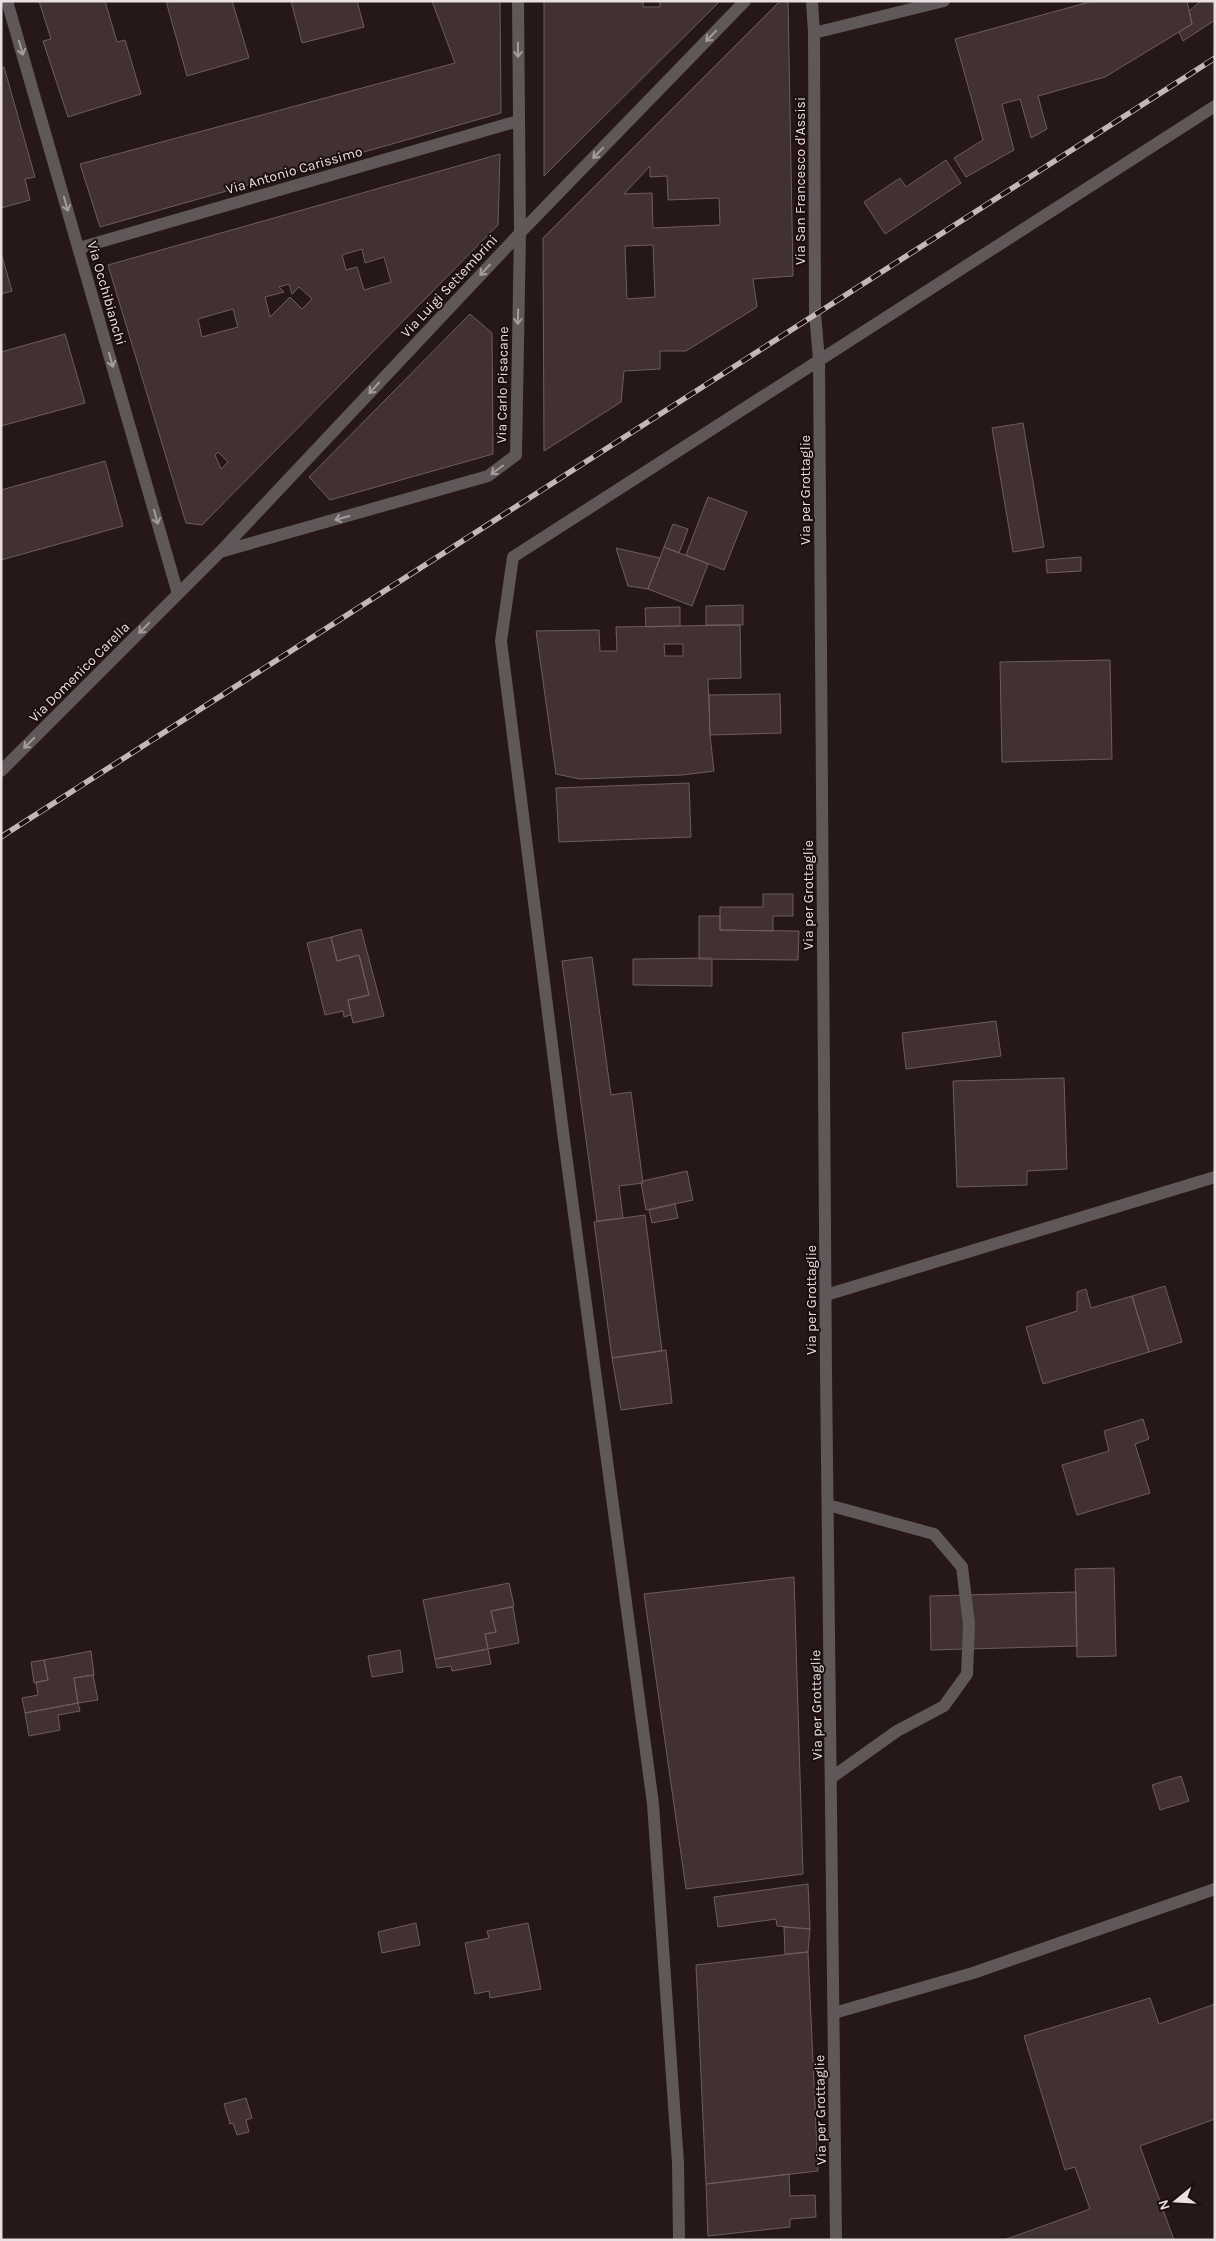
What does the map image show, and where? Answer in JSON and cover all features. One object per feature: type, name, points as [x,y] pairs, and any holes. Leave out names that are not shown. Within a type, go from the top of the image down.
[{"type":"street","name":"Via Occhibianchi","points":[[7,1],[178,594]]},
{"type":"street","name":"Via Carlo Pisacane","points":[[220,552],[488,476],[516,455],[520,233],[518,1]]},
{"type":"street","name":"Via Luigi Settembrini","points":[[178,594],[220,552],[520,233],[745,1]]},
{"type":"street","name":"Via San Francesco d'Assisi","points":[[812,1],[814,33],[816,314],[819,360]]},
{"type":"street","points":[[814,33],[944,1]]},
{"type":"street","points":[[679,2240],[678,2163],[653,1804],[563,1132],[501,641],[514,557],[1215,106]]},
{"type":"street","name":"Via Antonio Carissimo","points":[[79,248],[518,121]]},
{"type":"street","name":"Via per Grottaglie","points":[[819,360],[836,2240]]},
{"type":"street","name":"Via Domenico Carella","points":[[1,771],[178,594]]},
{"type":"street","points":[[826,1295],[1215,1177]]},
{"type":"street","points":[[828,1505],[934,1534],[962,1567],[969,1624],[967,1674],[944,1706],[898,1731],[831,1778]]},
{"type":"street","points":[[834,2013],[973,1973],[1215,1889]]},
{"type":"building","points":[[39,1],[105,1],[117,42],[125,40],[141,94],[68,117],[43,41],[51,39]]},
{"type":"building","points":[[166,1],[232,1],[249,58],[187,76]]},
{"type":"building","points":[[291,1],[357,1],[364,27],[302,43]]},
{"type":"building","points":[[432,1],[500,1],[501,113],[100,227],[80,164],[455,63]]},
{"type":"building","points":[[544,1],[643,1],[643,7],[660,7],[660,1],[720,1],[544,176]]},
{"type":"building","points":[[780,1],[788,1],[793,276],[753,279],[757,307],[686,351],[660,351],[660,369],[624,371],[621,402],[544,451],[543,238]],"holes":[[[650,166],[650,177],[667,176],[668,200],[719,198],[720,225],[653,228],[652,193],[624,194]],[[653,245],[655,297],[627,299],[625,246]]]},
{"type":"building","points":[[1093,1],[1187,1],[1192,24],[1105,77],[1038,96],[1047,129],[1031,138],[1020,99],[1002,104],[1014,150],[966,177],[954,158],[983,140],[955,39]]},
{"type":"building","points":[[1201,1],[1215,1],[1215,20],[1183,41],[1179,32],[1192,24],[1189,11]]},
{"type":"building","points":[[4,67],[35,177],[25,179],[30,200],[1,208],[1,68]]},
{"type":"building","points":[[500,154],[498,225],[202,525],[186,523],[108,265]],"holes":[[[362,249],[365,263],[384,257],[391,282],[364,290],[357,267],[346,270],[342,255]],[[289,284],[292,294],[299,287],[312,299],[302,309],[290,297],[270,317],[265,297],[284,292],[279,287]],[[233,309],[238,327],[202,337],[198,319]],[[218,452],[228,462],[221,469],[215,455]]]},
{"type":"building","points":[[946,160],[961,183],[885,234],[864,202],[900,178],[906,187]]},
{"type":"building","points":[[1,253],[12,291],[1,294]]},
{"type":"building","points":[[470,314],[492,333],[493,454],[330,500],[309,477]]},
{"type":"building","points":[[65,334],[85,403],[1,426],[1,352]]},
{"type":"building","points":[[1023,423],[1044,547],[1013,552],[992,428]]},
{"type":"building","points":[[105,461],[123,526],[1,560],[1,490]]},
{"type":"building","points":[[708,497],[747,512],[724,570],[686,555]]},
{"type":"building","points":[[673,524],[688,529],[679,553],[664,547]]},
{"type":"building","points":[[664,547],[708,564],[692,606],[648,589]]},
{"type":"building","points":[[616,548],[660,558],[648,589],[628,586]]},
{"type":"building","points":[[1081,557],[1081,571],[1047,573],[1046,560]]},
{"type":"building","points":[[743,605],[743,625],[706,625],[706,606]]},
{"type":"building","points":[[680,607],[680,626],[646,627],[645,608]]},
{"type":"building","points":[[740,625],[741,678],[708,679],[710,735],[714,771],[682,775],[580,779],[556,774],[536,631],[599,630],[600,651],[617,651],[616,627]],"holes":[[[664,644],[683,644],[683,656],[665,656]]]},
{"type":"building","points":[[1110,660],[1112,759],[1002,762],[1000,662]]},
{"type":"building","points":[[780,694],[781,733],[710,735],[709,695]]},
{"type":"building","points":[[689,783],[691,837],[559,842],[556,788]]},
{"type":"building","points":[[763,894],[793,894],[793,916],[773,916],[773,931],[720,930],[720,907],[763,907]]},
{"type":"building","points":[[699,916],[720,916],[720,930],[799,931],[798,960],[699,959]]},
{"type":"building","points":[[361,929],[384,1016],[353,1023],[348,1000],[369,995],[359,955],[337,961],[331,937]]},
{"type":"building","points":[[331,937],[337,961],[359,955],[369,995],[348,1000],[351,1015],[344,1017],[343,1011],[325,1015],[307,943]]},
{"type":"building","points":[[592,957],[611,1095],[631,1092],[643,1183],[619,1186],[623,1218],[597,1221],[562,961]]},
{"type":"building","points":[[712,958],[712,986],[633,985],[633,959]]},
{"type":"building","points":[[996,1021],[1001,1056],[906,1069],[902,1033]]},
{"type":"building","points":[[1064,1078],[1067,1169],[1027,1171],[1027,1185],[957,1187],[953,1081]]},
{"type":"building","points":[[687,1171],[693,1200],[646,1210],[641,1183],[643,1181]]},
{"type":"building","points":[[675,1204],[678,1218],[652,1223],[649,1210]]},
{"type":"building","points":[[645,1215],[662,1351],[612,1358],[594,1222]]},
{"type":"building","points":[[1165,1286],[1182,1342],[1149,1352],[1132,1296]]},
{"type":"building","points":[[1086,1289],[1091,1308],[1132,1296],[1149,1352],[1043,1384],[1026,1327],[1077,1311],[1077,1292]]},
{"type":"building","points":[[666,1350],[672,1403],[621,1410],[612,1358]]},
{"type":"building","points":[[1143,1419],[1149,1439],[1135,1444],[1150,1493],[1077,1515],[1062,1465],[1109,1451],[1104,1431]]},
{"type":"building","points":[[1114,1568],[1116,1656],[1077,1657],[1075,1569]]},
{"type":"building","points":[[794,1577],[803,1874],[686,1889],[644,1594]]},
{"type":"building","points":[[509,1583],[514,1606],[491,1611],[496,1632],[485,1634],[488,1649],[435,1659],[423,1600]]},
{"type":"building","points":[[1076,1592],[1077,1646],[931,1650],[930,1596]]},
{"type":"building","points":[[513,1607],[519,1643],[488,1649],[485,1634],[496,1632],[491,1611]]},
{"type":"building","points":[[488,1649],[491,1664],[452,1671],[451,1666],[437,1668],[435,1659]]},
{"type":"building","points":[[400,1650],[403,1672],[372,1677],[368,1656]]},
{"type":"building","points":[[91,1651],[94,1675],[74,1678],[78,1703],[25,1713],[22,1698],[38,1695],[36,1682],[48,1680],[44,1660]]},
{"type":"building","points":[[44,1660],[48,1680],[34,1683],[31,1662]]},
{"type":"building","points":[[93,1675],[98,1700],[78,1703],[74,1678]]},
{"type":"building","points":[[78,1703],[80,1711],[58,1715],[60,1730],[29,1736],[25,1713]]},
{"type":"building","points":[[1181,1776],[1189,1801],[1160,1810],[1152,1785]]},
{"type":"building","points":[[808,1884],[810,1929],[777,1926],[776,1919],[718,1927],[714,1897]]},
{"type":"building","points":[[416,1923],[420,1945],[382,1953],[378,1932]]},
{"type":"building","points":[[528,1923],[541,1989],[490,1998],[489,1991],[475,1994],[465,1943],[489,1938],[487,1931]]},
{"type":"building","points":[[784,1927],[810,1929],[808,1952],[785,1954]]},
{"type":"building","points":[[808,1952],[818,2171],[706,2184],[696,1965]]},
{"type":"building","points":[[1150,1998],[1159,2024],[1215,2004],[1215,2119],[1140,2146],[1174,2240],[1004,2240],[1090,2209],[1075,2167],[1065,2170],[1024,2036]]},
{"type":"building","points":[[246,2098],[252,2118],[246,2120],[249,2132],[237,2135],[233,2123],[230,2124],[224,2104]]},
{"type":"building","points":[[789,2174],[790,2196],[815,2195],[816,2217],[790,2219],[790,2227],[708,2236],[706,2184]]},
{"type":"railway","points":[[1,837],[1215,58]]}]
